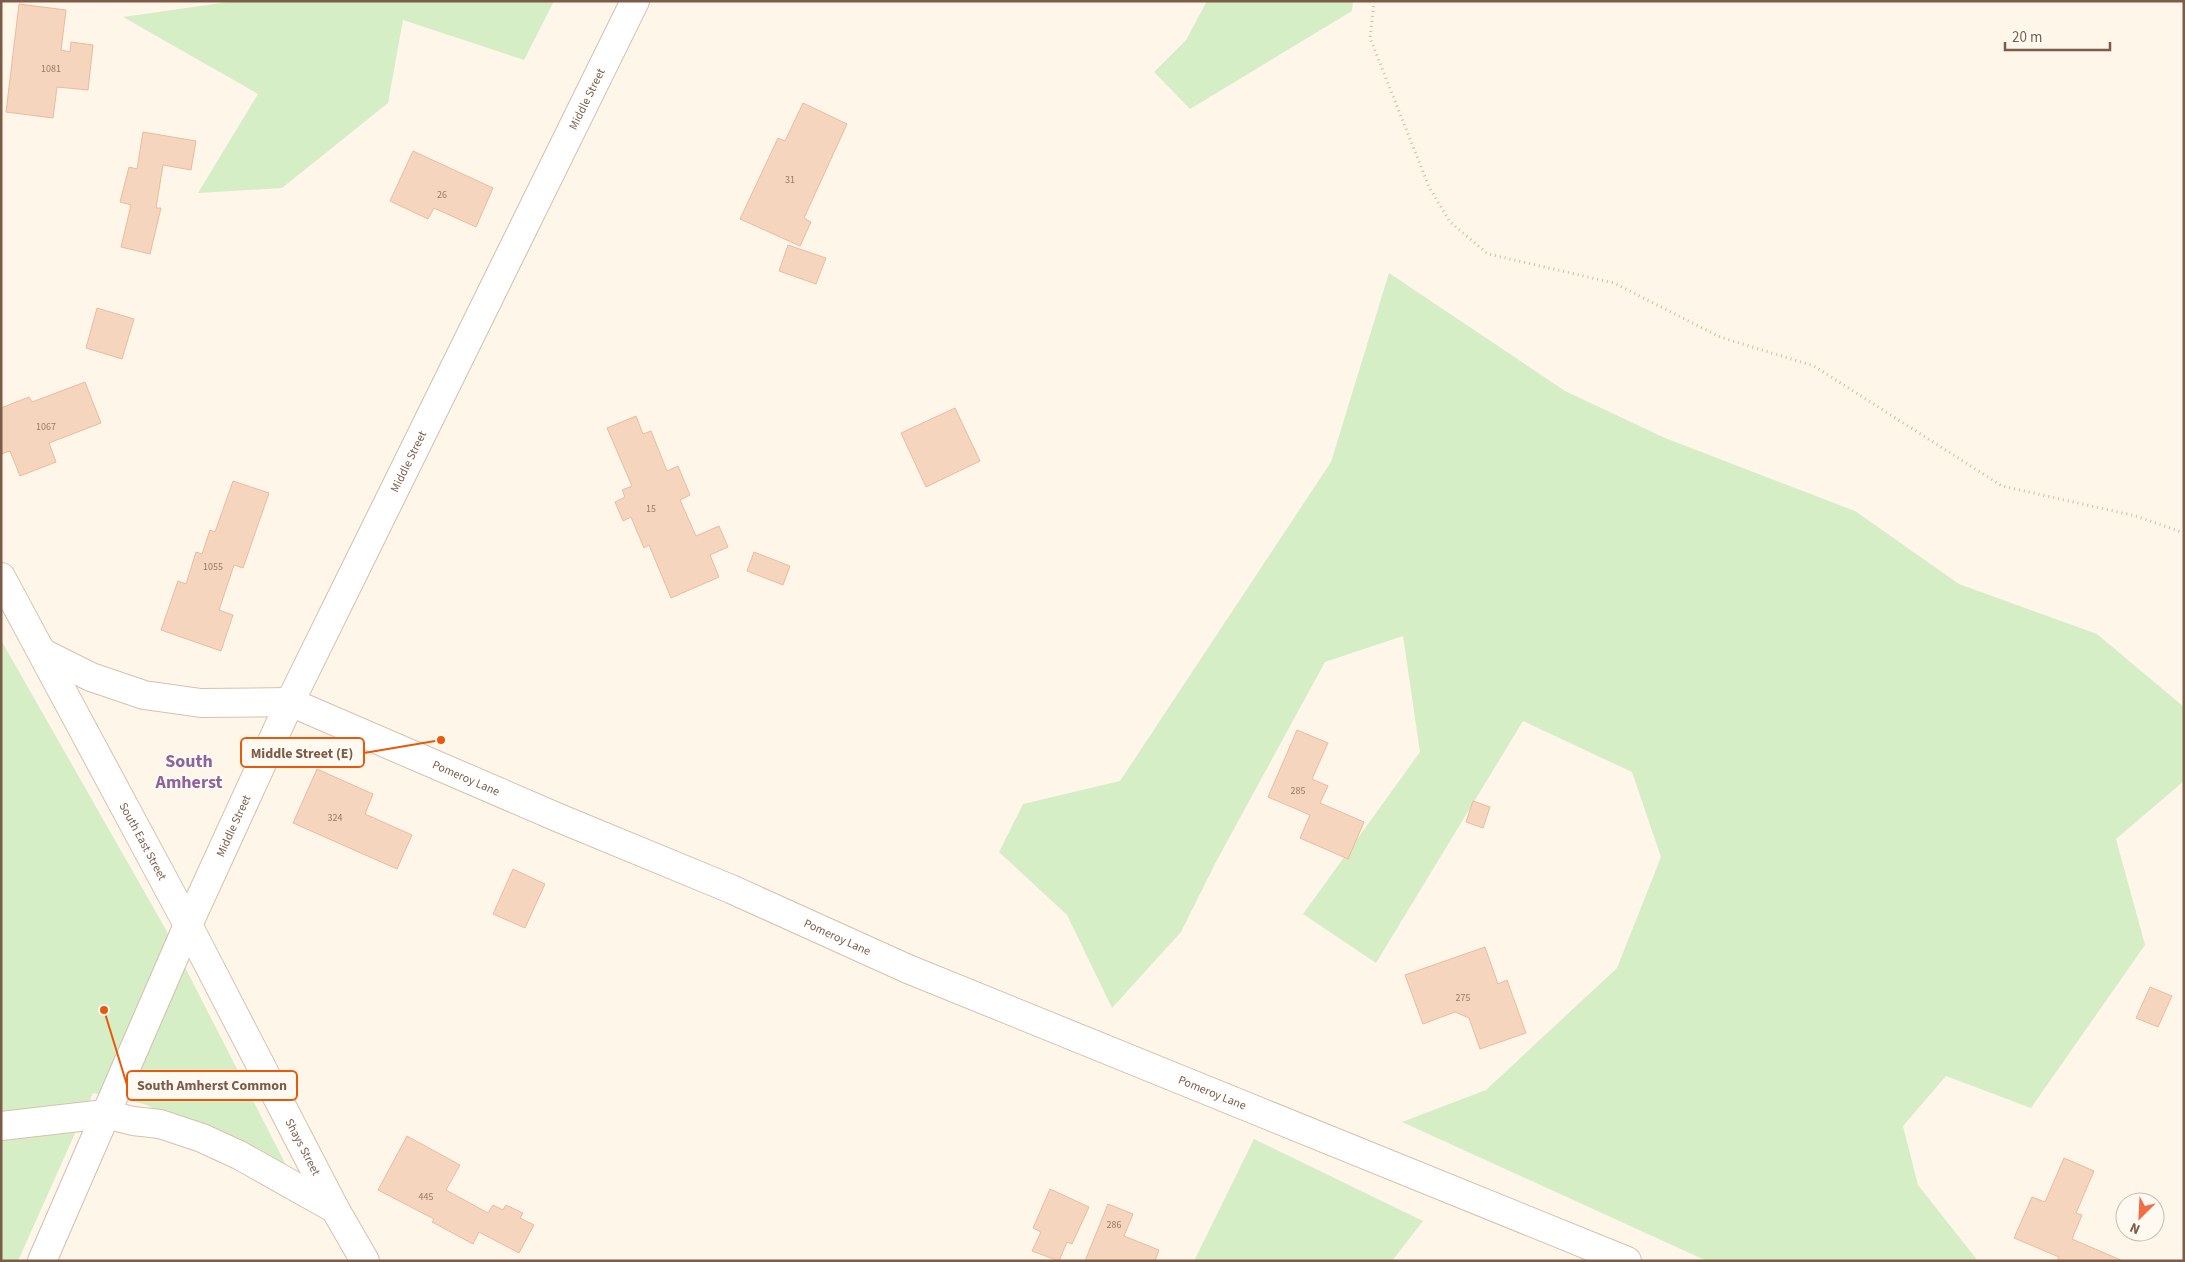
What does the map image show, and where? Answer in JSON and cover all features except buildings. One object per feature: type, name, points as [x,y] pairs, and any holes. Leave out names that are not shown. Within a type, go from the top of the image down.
[{"type":"street","name":"Middle Street","points":[[188,925],[290,702],[635,1]]},
{"type":"street","name":"South East Street","points":[[1,577],[188,925]]},
{"type":"street","name":"Pomeroy Lane","points":[[43,653],[91,677],[144,695],[201,703],[290,702],[559,818],[731,889],[908,969],[1627,1261]]},
{"type":"street","points":[[42,1261],[188,925]]},
{"type":"street","name":"Shays Street","points":[[188,925],[335,1209],[365,1261]]},
{"type":"street","points":[[1,1126],[105,1114],[133,1122],[160,1124],[202,1138],[272,1171],[335,1209]]},
{"type":"path","points":[[1374,1],[1370,38],[1429,187],[1450,222],[1488,254],[1614,283],[1720,336],[1814,366],[2002,486],[2136,516],[2184,533]]},
{"type":"green space","points":[[235,1],[554,1],[524,60],[403,20],[388,103],[282,188],[198,193],[258,94],[123,17]]},
{"type":"green space","points":[[1207,1],[1353,1],[1352,11],[1190,109],[1154,72],[1186,40]]},
{"type":"green space","points":[[1389,273],[1565,391],[1665,438],[1855,511],[1959,584],[2097,634],[2184,707],[2184,781],[2116,839],[2145,945],[2031,1108],[1946,1076],[1903,1126],[1918,1185],[1978,1261],[1707,1261],[1402,1122],[1486,1090],[1617,968],[1661,857],[1632,772],[1523,721],[1376,963],[1303,914],[1420,752],[1403,636],[1325,662],[1217,860],[1181,932],[1112,1008],[1067,915],[999,852],[1023,804],[1120,781],[1331,462]]},
{"type":"green space","points":[[1,640],[165,928],[286,1165],[144,1104],[93,1093],[18,1261],[1,1261]]},
{"type":"green space","points":[[1254,1139],[1423,1221],[1392,1261],[1194,1261]]},
{"type":"place","name":"Middle Street (E)","points":[[441,740]]},
{"type":"place","name":"South Amherst Common","points":[[104,1010]]},
{"type":"district","name":"South Amherst","points":[[189,771]]}]
